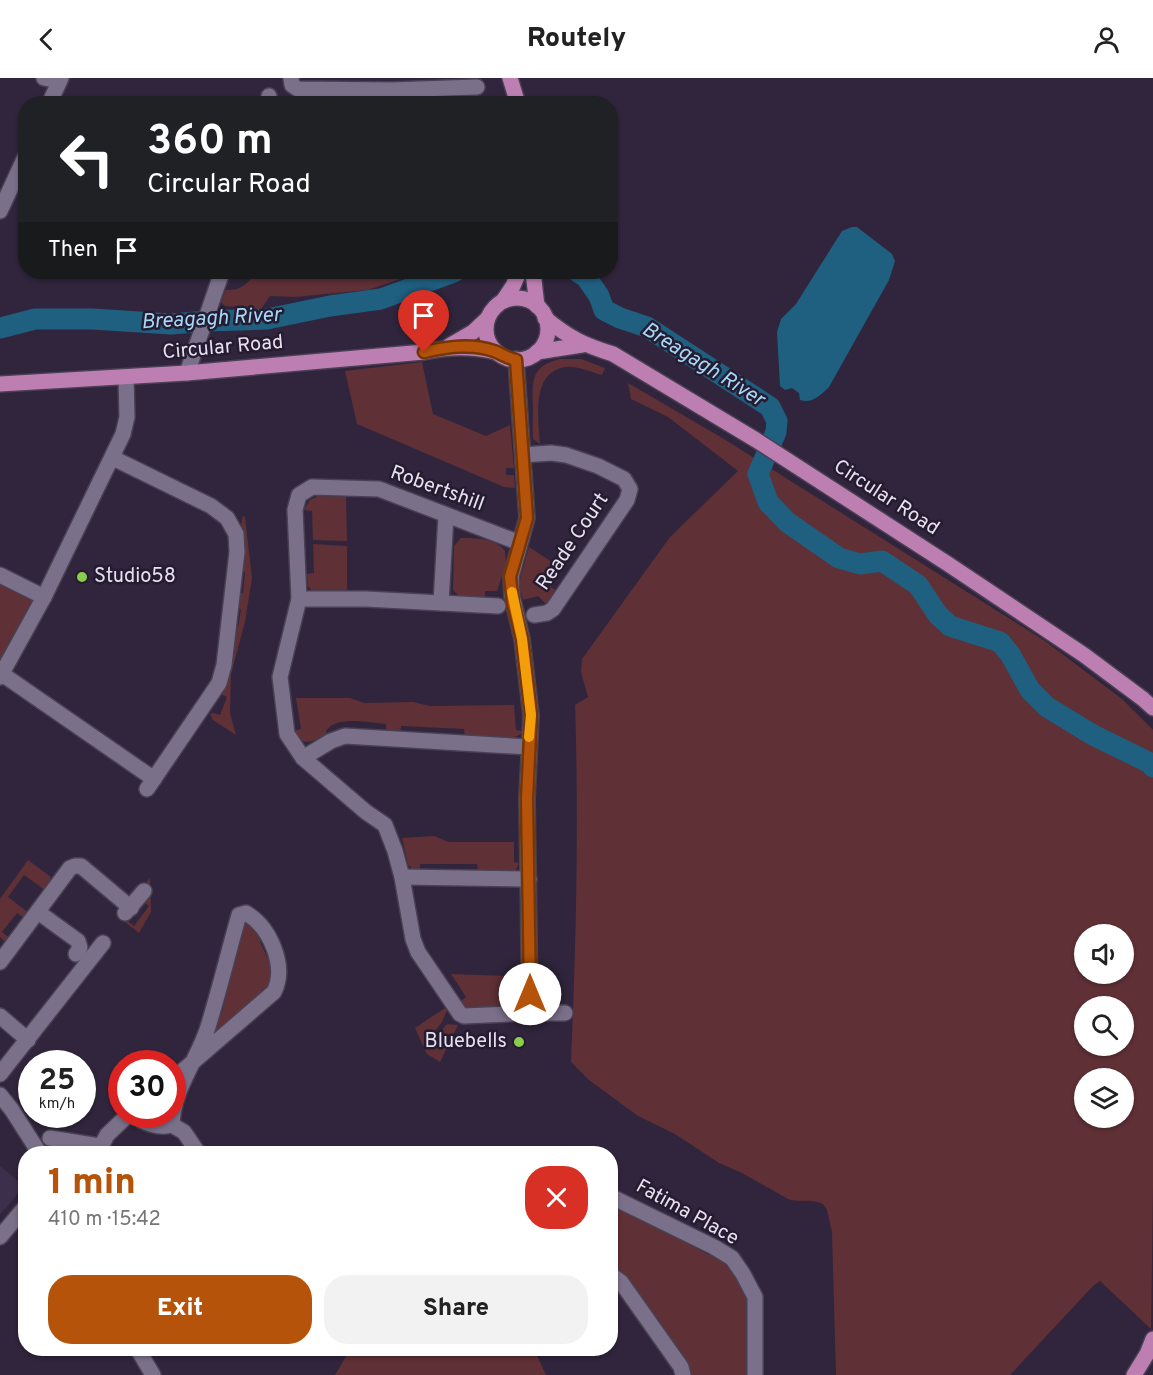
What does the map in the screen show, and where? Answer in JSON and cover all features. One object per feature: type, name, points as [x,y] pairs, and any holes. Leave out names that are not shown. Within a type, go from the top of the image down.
[{"type":"main road","points":[[510,78],[516,96]]},
{"type":"main road","points":[[503,301],[516,279]]},
{"type":"main road","points":[[534,279],[541,312],[547,326],[545,340],[537,352],[524,359],[516,360],[502,356],[491,346],[486,332],[488,318],[496,306],[503,301],[517,298],[531,302],[541,312]]},
{"type":"main road","name":"Circular Road","points":[[541,312],[559,330],[582,345],[613,354],[781,455],[1084,655],[1153,708]]},
{"type":"main road","name":"Circular Road","points":[[449,346],[473,332],[488,318]]},
{"type":"main road","name":"Circular Road","points":[[537,352],[582,345]]},
{"type":"main road","name":"Circular Road","points":[[0,384],[187,373],[424,352],[449,346],[496,351]]},
{"type":"main road","points":[[1134,1375],[1153,1339]]},
{"type":"street","points":[[44,78],[60,80],[53,96]]},
{"type":"street","points":[[293,83],[384,96]]},
{"type":"street","points":[[400,96],[477,87]]},
{"type":"street","points":[[0,211],[18,172]]},
{"type":"street","points":[[187,373],[220,279]]},
{"type":"street","points":[[516,360],[527,518],[510,577],[513,603],[522,639],[531,715],[527,799],[530,1013]]},
{"type":"street","points":[[112,458],[212,506],[227,518],[237,534],[224,665],[219,683],[150,784],[1,676],[44,597],[123,434],[128,417],[126,377]]},
{"type":"street","name":"Reade Court","points":[[523,454],[566,455],[624,478],[630,489],[627,500],[553,609],[547,613],[534,615]]},
{"type":"street","name":"Robertshill","points":[[520,543],[379,489],[312,487],[299,495],[295,510],[299,599],[279,677],[287,734],[303,758],[366,812],[385,825],[393,841],[413,939],[418,952],[460,1014],[464,1016],[565,1013]]},
{"type":"street","points":[[441,603],[446,515]]},
{"type":"street","points":[[0,575],[44,597]]},
{"type":"street","points":[[299,599],[366,599],[498,606]]},
{"type":"street","points":[[303,758],[331,741],[345,736],[529,747]]},
{"type":"street","points":[[0,962],[70,868],[81,866],[128,910],[144,891]]},
{"type":"street","points":[[402,877],[529,879]]},
{"type":"street","points":[[38,912],[78,940],[80,945],[76,954]]},
{"type":"street","points":[[186,1070],[189,1068],[274,992],[279,983],[278,961],[267,934],[254,918],[246,913],[238,915],[206,1032],[189,1068],[186,1076]]},
{"type":"street","points":[[0,1074],[103,943]]},
{"type":"street","points":[[0,1016],[28,1040]]},
{"type":"street","points":[[0,1095],[35,1146]]},
{"type":"street","points":[[100,1146],[115,1128]]},
{"type":"street","points":[[177,1128],[184,1132],[194,1146]]},
{"type":"street","points":[[50,1138],[82,1146]]},
{"type":"street","name":"Fatima Place","points":[[618,1200],[732,1258],[755,1297],[755,1375]]},
{"type":"street","points":[[0,1237],[18,1216]]},
{"type":"street","points":[[618,1280],[681,1367],[682,1375]]},
{"type":"street","points":[[141,1356],[153,1375]]},
{"type":"shaded area","points":[[400,279],[368,290],[295,297],[270,296],[261,309],[225,306],[221,302],[226,290],[243,286],[249,280]]},
{"type":"shaded area","points":[[560,359],[581,359],[605,368],[602,375],[579,368],[565,367],[554,371],[546,378],[539,398],[540,444],[533,439],[533,382],[538,370]]},
{"type":"shaded area","points":[[422,362],[433,414],[486,436],[510,425],[514,468],[506,468],[506,475],[514,475],[515,488],[504,487],[357,424],[345,371]]},
{"type":"shaded area","points":[[628,383],[724,439],[1045,641],[1122,699],[1153,730],[1151,1329],[1100,1281],[1010,1375],[836,1375],[832,1232],[827,1210],[823,1204],[788,1199],[719,1163],[675,1134],[638,1116],[589,1080],[571,1062],[576,884],[575,705],[588,697],[581,672],[582,659],[670,537],[738,471],[668,417],[631,399]]},
{"type":"shaded area","points":[[318,496],[346,497],[347,541],[313,540],[312,511],[304,510],[310,500]]},
{"type":"shaded area","points":[[243,516],[245,517],[252,578],[245,622],[231,674],[230,713],[236,735],[213,720],[210,714],[220,715],[227,697],[220,694],[227,672],[230,672],[235,651],[230,650],[234,626],[238,627],[241,610],[237,605],[238,593],[243,593],[245,572],[241,569],[240,530]]},
{"type":"shaded area","points":[[461,538],[491,541],[505,551],[506,564],[497,591],[485,591],[485,599],[462,599],[453,590],[454,546]]},
{"type":"shaded area","points":[[313,544],[347,546],[347,590],[311,590],[308,586],[307,574],[314,573]]},
{"type":"shaded area","points":[[529,547],[561,568],[549,585],[559,593],[551,604],[546,604],[538,596],[523,600],[519,583]]},
{"type":"shaded area","points":[[0,581],[33,599],[33,603],[0,662]]},
{"type":"shaded area","points":[[296,698],[350,698],[364,703],[413,702],[430,706],[514,705],[516,730],[522,733],[513,741],[465,739],[464,729],[401,726],[400,734],[386,733],[386,724],[345,721],[331,726],[326,731],[327,736],[309,742],[299,741],[292,731],[301,729]]},
{"type":"shaded area","points":[[434,836],[449,842],[514,842],[514,862],[519,863],[516,870],[478,873],[477,864],[420,864],[420,872],[412,871],[408,865],[402,838]]},
{"type":"shaded area","points":[[28,860],[51,877],[50,879],[56,884],[49,893],[24,875],[8,897],[30,914],[26,919],[17,913],[2,932],[11,939],[7,943],[0,937],[0,899]]},
{"type":"shaded area","points":[[150,878],[151,912],[139,933],[116,915],[118,914],[134,926],[149,906],[143,901],[142,888]]},
{"type":"shaded area","points":[[243,919],[263,936],[260,942],[268,959],[274,962],[271,988],[210,1042],[217,1014],[222,1012],[227,992],[224,985]]},
{"type":"shaded area","points":[[451,974],[508,976],[512,978],[512,1001],[520,1001],[520,1007],[466,1009],[459,1002],[466,997]]},
{"type":"shaded area","points":[[445,1008],[447,1010],[442,1022],[423,1046],[415,1028]]},
{"type":"shaded area","points":[[447,1024],[458,1025],[440,1062],[427,1054],[425,1050]]},
{"type":"shaded area","points":[[0,1166],[18,1181],[18,1193],[0,1215]]},
{"type":"shaded area","points":[[618,1205],[709,1255],[715,1252],[733,1268],[751,1306],[747,1309],[747,1375],[691,1375],[691,1369],[627,1278],[618,1272]]},
{"type":"shaded area","points":[[346,1356],[537,1356],[546,1375],[335,1375]]},
{"type":"water","points":[[857,227],[892,254],[895,261],[889,280],[829,387],[812,400],[800,400],[799,393],[792,388],[785,390],[780,386],[777,332],[781,319],[796,304],[842,231]]},
{"type":"waterway","name":"Breagagh River","points":[[0,328],[35,319],[92,319],[171,324],[267,319],[330,306],[381,299],[435,279]]},
{"type":"waterway","name":"Breagagh River","points":[[587,279],[599,296],[604,310],[647,327],[770,407],[777,421],[776,432],[758,474],[768,502],[787,522],[839,558],[860,564],[882,561],[918,585],[938,615],[950,626],[1000,642],[1010,654],[1030,690],[1047,707],[1093,735],[1150,763],[1153,767]]},
{"type":"slow traffic","points":[[512,592],[522,639],[531,715],[529,737]]},
{"type":"place","name":"Studio58","points":[[82,577]]},
{"type":"place","name":"Bluebells","points":[[519,1042]]},
{"type":"route","points":[[424,352],[449,346],[475,347],[496,351],[502,356],[516,360],[527,518],[510,577],[513,603],[522,639],[531,715],[527,799],[530,994]]}]
